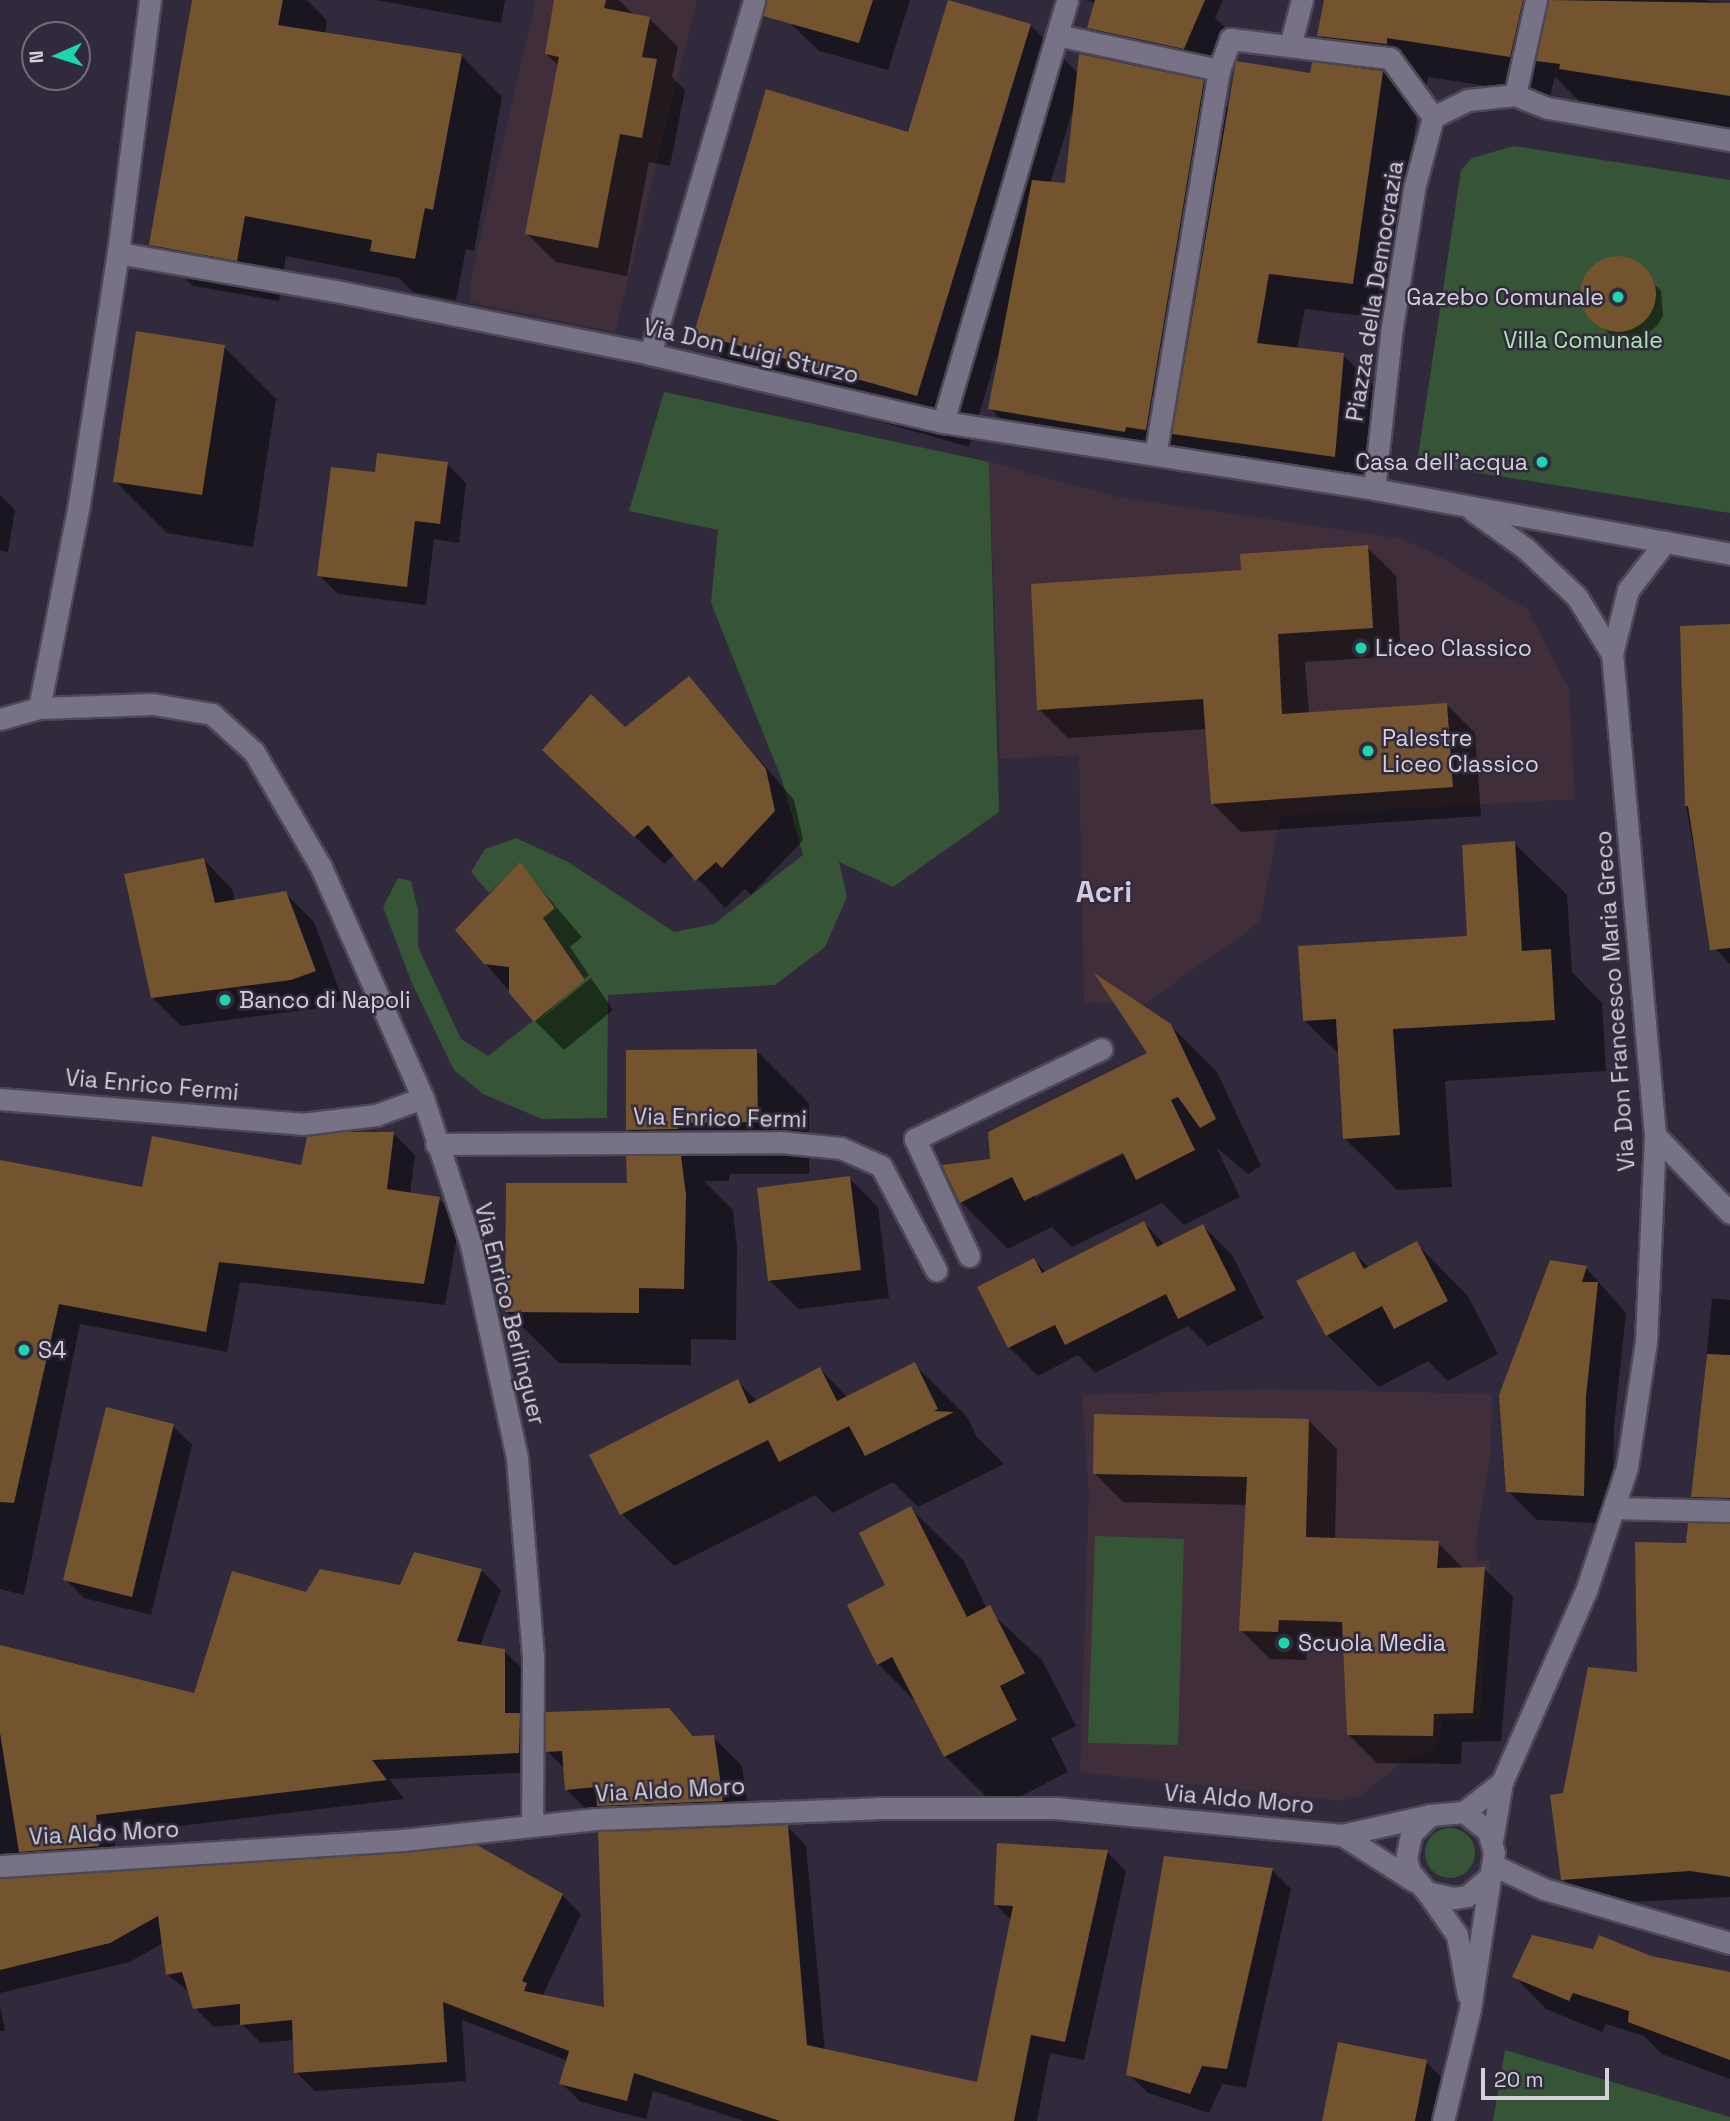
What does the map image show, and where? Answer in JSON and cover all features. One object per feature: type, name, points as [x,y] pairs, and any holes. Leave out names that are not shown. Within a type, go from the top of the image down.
[{"type":"street","points":[[39,708],[79,505],[118,253],[150,0]]},
{"type":"street","points":[[650,354],[754,0]]},
{"type":"street","points":[[943,422],[1068,0]]},
{"type":"street","points":[[1290,46],[1302,0]]},
{"type":"street","points":[[1515,95],[1536,0]]},
{"type":"street","points":[[1057,34],[1219,70]]},
{"type":"street","points":[[1155,455],[1219,70],[1230,39],[1390,58],[1433,117],[1468,100],[1515,95],[1548,108],[1730,140]]},
{"type":"street","name":"Piazza della Democrazia","points":[[1374,489],[1411,203],[1433,117]]},
{"type":"street","name":"Via Don Luigi Sturzo","points":[[118,253],[336,290],[650,354],[943,422],[1374,489],[1665,542]]},
{"type":"street","points":[[1468,508],[1525,548],[1577,597],[1612,654]]},
{"type":"street","points":[[1612,654],[1628,590],[1665,542],[1730,554]]},
{"type":"street","name":"Via Don Francesco Maria Greco","points":[[1492,1841],[1502,1782],[1587,1591],[1627,1467],[1646,1342],[1655,1135],[1612,654]]},
{"type":"street","name":"Via Enrico Berlinguer","points":[[0,719],[39,708],[153,704],[212,714],[254,752],[321,867],[423,1098],[471,1245],[517,1458],[533,1657],[531,1825]]},
{"type":"street","points":[[968,1256],[915,1139],[1101,1049]]},
{"type":"street","name":"Via Enrico Fermi","points":[[0,1099],[303,1124],[376,1115],[423,1098]]},
{"type":"street","points":[[1655,1135],[1730,1213]]},
{"type":"street","name":"Via Enrico Fermi","points":[[436,1144],[780,1142],[841,1148],[881,1166],[936,1270]]},
{"type":"street","points":[[1614,1508],[1730,1511]]},
{"type":"street","name":"Via Don Francesco Maria Greco","points":[[1464,1812],[1502,1782]]},
{"type":"street","name":"Via Aldo Moro","points":[[0,1866],[403,1840],[531,1825],[877,1808],[1056,1808],[1342,1835],[1430,1815]]},
{"type":"street","points":[[1443,2121],[1470,2009],[1483,1941],[1492,1841],[1481,1823],[1464,1812],[1430,1815],[1419,1823],[1407,1846],[1410,1872],[1457,1935],[1470,2009]]},
{"type":"street","name":"Via Aldo Moro","points":[[1342,1835],[1422,1888]]},
{"type":"street","points":[[1422,1888],[1453,1898],[1467,1896],[1490,1872]]},
{"type":"street","points":[[1490,1872],[1730,1943]]},
{"type":"shaded area","points":[[536,0],[697,0],[615,332],[470,302],[472,274]]},
{"type":"shaded area","points":[[989,462],[1117,497],[1397,538],[1428,550],[1528,610],[1569,690],[1575,799],[1280,816],[1260,922],[1143,1005],[1084,1002],[1079,755],[1000,759]]},
{"type":"shaded area","name":"Scuola Media","points":[[1267,1389],[1492,1394],[1491,1454],[1476,1539],[1477,1561],[1490,1560],[1480,1719],[1442,1720],[1439,1741],[1429,1753],[1405,1760],[1360,1796],[1342,1801],[1080,1772],[1089,1493],[1082,1395]]},
{"type":"green space","name":"Villa Comunale","points":[[1514,146],[1730,180],[1730,513],[1417,463],[1461,170],[1472,158]]},
{"type":"green space","points":[[664,392],[989,462],[999,812],[893,887],[839,862],[847,897],[825,947],[775,985],[608,995],[607,1118],[542,1119],[483,1094],[454,1070],[411,981],[383,907],[398,878],[411,881],[418,910],[418,947],[461,1039],[488,1056],[585,980],[543,918],[555,907],[520,863],[489,893],[471,872],[485,849],[516,838],[568,862],[674,932],[714,924],[803,855],[782,780],[711,603],[718,530],[629,511]]},
{"type":"green space","points":[[1095,1536],[1184,1539],[1178,1745],[1088,1743]]},
{"type":"green space","points":[[1450,1828],[1468,1835],[1475,1853],[1468,1871],[1450,1878],[1432,1871],[1425,1853],[1432,1835]]},
{"type":"green space","points":[[1505,2050],[1730,2117],[1730,2121],[1493,2121]]},
{"type":"building","points":[[192,0],[283,0],[278,25],[462,54],[433,210],[425,208],[415,259],[370,251],[372,240],[245,216],[237,261],[149,245]]},
{"type":"building","points":[[554,0],[606,0],[604,8],[650,17],[642,57],[657,59],[642,138],[620,134],[598,248],[525,234],[559,57],[545,54]]},
{"type":"building","points":[[767,0],[873,0],[859,43],[763,16]]},
{"type":"building","points":[[948,0],[1031,24],[917,396],[694,333],[766,89],[908,132]]},
{"type":"building","points":[[1095,0],[1205,0],[1184,49],[1087,28]]},
{"type":"building","points":[[1324,0],[1523,0],[1510,57],[1387,38],[1387,44],[1317,36]]},
{"type":"building","points":[[1549,0],[1730,3],[1730,96],[1559,69],[1560,64],[1536,61]]},
{"type":"building","points":[[1079,54],[1204,80],[1146,430],[1126,427],[1125,432],[988,409],[1032,180],[1065,183]]},
{"type":"building","points":[[1236,61],[1310,73],[1312,62],[1383,71],[1353,284],[1269,274],[1257,343],[1344,353],[1335,457],[1172,434]]},
{"type":"building","name":"Gazebo Comunale","points":[[1618,256],[1632,259],[1645,267],[1653,280],[1656,294],[1653,308],[1645,321],[1632,329],[1618,332],[1604,329],[1591,321],[1583,308],[1580,294],[1583,280],[1591,267],[1604,259]]},
{"type":"building","points":[[136,331],[225,345],[202,495],[113,482]]},
{"type":"building","points":[[377,453],[448,462],[440,524],[415,521],[407,587],[317,576],[331,467],[375,472]]},
{"type":"building","points":[[1368,545],[1373,628],[1278,634],[1282,714],[1447,703],[1453,787],[1211,804],[1203,699],[1037,710],[1031,584],[1241,570],[1240,554]]},
{"type":"building","points":[[1730,624],[1730,948],[1710,950],[1688,806],[1685,806],[1680,626]]},
{"type":"building","points":[[689,676],[766,769],[775,811],[722,868],[716,862],[695,881],[648,825],[634,837],[542,750],[591,694],[625,727]]},
{"type":"building","points":[[1515,841],[1522,951],[1551,949],[1555,1020],[1393,1029],[1400,1135],[1343,1139],[1336,1019],[1303,1021],[1298,946],[1467,936],[1462,845]]},
{"type":"building","points":[[204,858],[215,903],[286,891],[316,971],[291,980],[151,998],[124,874]]},
{"type":"building","points":[[520,862],[555,908],[543,918],[585,980],[534,1022],[509,993],[509,967],[484,964],[455,930]]},
{"type":"building","points":[[1094,973],[1171,1024],[1216,1119],[1200,1128],[1178,1097],[1171,1100],[1195,1150],[1136,1180],[1123,1153],[1024,1201],[1012,1177],[960,1203],[942,1165],[990,1159],[988,1132],[1147,1053]]},
{"type":"building","points":[[757,1049],[758,1122],[677,1123],[678,1129],[626,1130],[626,1050]]},
{"type":"building","points":[[341,1132],[394,1132],[387,1189],[440,1197],[424,1284],[219,1262],[206,1332],[59,1304],[14,1503],[0,1502],[0,1160],[142,1187],[152,1136],[301,1165],[307,1137]]},
{"type":"building","points":[[626,1156],[681,1156],[686,1195],[684,1289],[639,1288],[639,1313],[505,1312],[506,1183],[627,1183]]},
{"type":"building","points":[[850,1176],[861,1270],[768,1281],[757,1188]]},
{"type":"building","points":[[1144,1221],[1157,1247],[1203,1224],[1236,1290],[1178,1319],[1166,1294],[1065,1345],[1055,1325],[1008,1348],[977,1287],[1034,1258],[1042,1273]]},
{"type":"building","points":[[1417,1241],[1448,1301],[1394,1329],[1382,1306],[1326,1336],[1296,1281],[1354,1251],[1364,1269]]},
{"type":"building","points":[[1550,1260],[1587,1266],[1582,1282],[1598,1282],[1586,1397],[1584,1496],[1506,1492],[1499,1395]]},
{"type":"building","points":[[1707,1354],[1730,1355],[1730,1498],[1691,1497]]},
{"type":"building","points":[[915,1362],[938,1409],[934,1411],[954,1412],[865,1456],[849,1426],[779,1462],[768,1440],[620,1515],[589,1455],[738,1379],[749,1404],[820,1367],[837,1401]]},
{"type":"building","points":[[106,1407],[174,1424],[132,1597],[63,1580]]},
{"type":"building","points":[[1094,1414],[1309,1419],[1306,1537],[1439,1541],[1437,1568],[1485,1567],[1473,1713],[1434,1714],[1433,1736],[1347,1735],[1342,1622],[1279,1620],[1278,1632],[1239,1631],[1247,1477],[1093,1474]]},
{"type":"building","points":[[911,1506],[967,1617],[990,1605],[1025,1673],[1000,1686],[1017,1720],[944,1757],[892,1657],[877,1665],[847,1605],[885,1585],[859,1533]]},
{"type":"building","points":[[1688,1523],[1730,1524],[1730,1877],[1690,1871],[1561,1880],[1550,1795],[1563,1793],[1588,1667],[1637,1672],[1635,1542],[1686,1543]]},
{"type":"building","points":[[414,1552],[482,1569],[457,1641],[505,1649],[505,1713],[520,1713],[519,1753],[372,1760],[387,1780],[96,1815],[99,1846],[19,1852],[0,1733],[0,1645],[194,1693],[232,1571],[306,1592],[320,1569],[400,1585]]},
{"type":"building","points":[[669,1708],[693,1736],[714,1735],[723,1801],[597,1806],[596,1787],[565,1790],[562,1751],[546,1752],[546,1712]]},
{"type":"building","points":[[788,1825],[807,2045],[977,2082],[1013,1906],[994,1905],[997,1843],[1108,1850],[1065,2042],[1031,2035],[1014,2121],[780,2121],[634,2073],[627,2101],[559,2084],[569,2051],[443,2002],[447,2062],[294,2073],[292,2020],[240,2025],[240,2004],[193,2009],[182,1972],[166,1975],[158,1916],[110,1943],[0,1970],[0,1879],[477,1845],[563,1894],[522,1981],[527,1983],[524,1991],[604,2007],[598,1832]]},
{"type":"building","points":[[1164,1856],[1273,1868],[1227,2069],[1202,2066],[1190,2094],[1126,2075]]},
{"type":"building","points":[[1532,1935],[1593,1949],[1599,1935],[1651,1956],[1730,1972],[1730,2060],[1628,2022],[1629,2011],[1573,1993],[1569,2001],[1512,1977]]},
{"type":"building","points":[[1338,2042],[1427,2060],[1415,2121],[1322,2121]]},
{"type":"place","name":"Gazebo Comunale","points":[[1618,297]]},
{"type":"place","name":"Casa dell'acqua","points":[[1542,462]]},
{"type":"place","name":"Liceo Classico","points":[[1361,648]]},
{"type":"place","name":"Palestre Liceo Classico","points":[[1368,751]]},
{"type":"place","name":"Banco di Napoli","points":[[225,1000]]},
{"type":"place","name":"S4","points":[[24,1350]]},
{"type":"place","name":"Scuola Media","points":[[1284,1643]]},
{"type":"district","name":"Acri","points":[[1104,892]]}]
